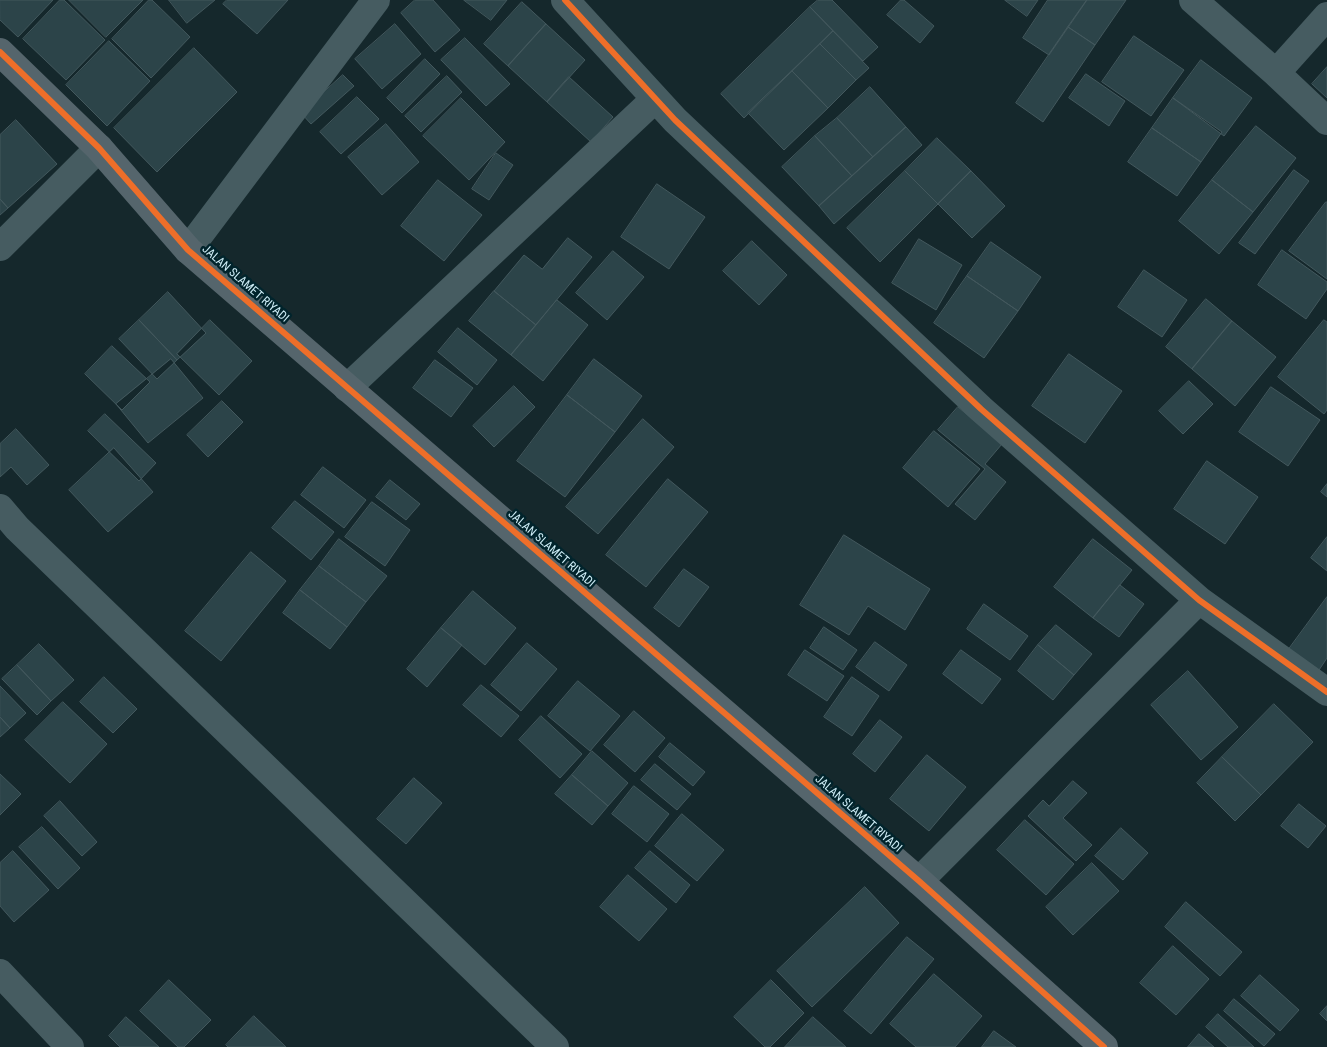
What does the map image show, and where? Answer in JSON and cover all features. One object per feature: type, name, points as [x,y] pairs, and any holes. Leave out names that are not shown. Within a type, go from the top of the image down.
[{"type":"street","points":[[188,250],[376,0]]},
{"type":"street","points":[[565,0],[682,126],[980,409],[1199,600],[1327,692]]},
{"type":"street","points":[[1193,0],[1327,121]]},
{"type":"street","points":[[1276,73],[1327,16]]},
{"type":"street","name":"JALAN SLAMET RIYADI","points":[[0,52],[99,148],[188,250],[919,881],[1104,1047]]},
{"type":"street","points":[[347,388],[656,99]]},
{"type":"street","points":[[0,247],[99,148]]},
{"type":"street","points":[[0,508],[17,528],[555,1047]]},
{"type":"street","points":[[919,881],[1199,600]]},
{"type":"street","points":[[0,973],[70,1047]]},
{"type":"building","points":[[0,0],[53,0],[18,37],[0,20]]},
{"type":"building","points":[[60,0],[64,0],[105,40],[66,80],[23,39]]},
{"type":"building","points":[[69,0],[143,0],[106,37]]},
{"type":"building","points":[[149,0],[152,0],[190,37],[151,78],[112,39]]},
{"type":"building","points":[[169,0],[215,0],[187,23]]},
{"type":"building","points":[[227,0],[288,0],[257,34],[223,4]]},
{"type":"building","points":[[415,0],[433,0],[460,30],[435,52],[401,13]]},
{"type":"building","points":[[464,0],[507,0],[491,20]]},
{"type":"building","points":[[818,0],[832,0],[878,47],[863,61],[810,7]]},
{"type":"building","points":[[901,0],[904,0],[934,26],[920,43],[887,15]]},
{"type":"building","points":[[1005,0],[1038,0],[1027,16]]},
{"type":"building","points":[[1048,0],[1087,0],[1049,55],[1023,38]]},
{"type":"building","points":[[1087,0],[1126,0],[1095,45],[1068,27]]},
{"type":"building","points":[[522,2],[546,24],[508,66],[484,44]]},
{"type":"building","points":[[810,7],[833,31],[744,118],[721,94]]},
{"type":"building","points":[[395,24],[421,54],[382,89],[355,59]]},
{"type":"building","points":[[546,24],[585,60],[547,102],[508,66]]},
{"type":"building","points":[[1068,27],[1095,45],[1043,122],[1016,103]]},
{"type":"building","points":[[833,31],[869,68],[856,80],[820,44]]},
{"type":"building","points":[[1134,36],[1184,70],[1151,116],[1102,82]]},
{"type":"building","points":[[465,38],[510,84],[486,106],[441,60]]},
{"type":"building","points":[[109,41],[150,81],[107,126],[66,85]]},
{"type":"building","points":[[820,44],[856,80],[828,108],[792,71]]},
{"type":"building","points":[[194,48],[237,92],[157,172],[114,128]]},
{"type":"building","points":[[425,59],[440,74],[402,113],[387,98]]},
{"type":"building","points":[[1201,60],[1252,98],[1224,136],[1173,98]]},
{"type":"building","points":[[1327,67],[1327,98],[1312,84]]},
{"type":"building","points":[[792,71],[828,108],[784,150],[748,113]]},
{"type":"building","points":[[1086,74],[1125,101],[1109,126],[1069,98]]},
{"type":"building","points":[[343,75],[354,86],[311,124],[301,113]]},
{"type":"building","points":[[447,76],[462,92],[421,132],[405,116]]},
{"type":"building","points":[[569,77],[613,117],[591,142],[547,102]]},
{"type":"building","points":[[870,87],[906,127],[873,157],[837,118]]},
{"type":"building","points":[[357,97],[379,119],[341,154],[320,132]]},
{"type":"building","points":[[461,98],[505,142],[469,180],[423,136]]},
{"type":"building","points":[[1173,98],[1222,132],[1201,162],[1152,128]]},
{"type":"building","points":[[837,118],[873,157],[852,176],[815,136]]},
{"type":"building","points":[[16,120],[57,164],[8,208],[0,199],[0,135]]},
{"type":"building","points":[[386,124],[419,162],[382,195],[348,157]]},
{"type":"building","points":[[1256,126],[1296,158],[1253,212],[1212,180]]},
{"type":"building","points":[[906,127],[922,145],[834,224],[819,206]]},
{"type":"building","points":[[1152,128],[1201,162],[1177,196],[1128,162]]},
{"type":"building","points":[[815,136],[852,176],[819,206],[782,167]]},
{"type":"building","points":[[937,138],[971,171],[938,204],[905,171]]},
{"type":"building","points":[[496,153],[513,165],[489,200],[472,189]]},
{"type":"building","points":[[1294,170],[1309,181],[1255,254],[1239,243]]},
{"type":"building","points":[[905,171],[938,204],[880,262],[847,228]]},
{"type":"building","points":[[971,171],[1005,206],[972,238],[938,204]]},
{"type":"building","points":[[438,180],[482,215],[444,261],[401,226]]},
{"type":"building","points":[[1212,180],[1253,212],[1219,254],[1179,221]]},
{"type":"building","points":[[657,184],[705,217],[669,269],[621,237]]},
{"type":"building","points":[[0,199],[8,208],[0,215]]},
{"type":"building","points":[[1327,202],[1327,279],[1289,251]]},
{"type":"building","points":[[568,238],[592,257],[536,325],[494,291],[524,255],[542,269]]},
{"type":"building","points":[[919,239],[962,265],[936,310],[892,283]]},
{"type":"building","points":[[752,241],[787,275],[759,305],[723,271]]},
{"type":"building","points":[[991,242],[1041,277],[1018,311],[967,276]]},
{"type":"building","points":[[1282,250],[1327,282],[1327,289],[1306,319],[1258,285]]},
{"type":"building","points":[[613,251],[644,277],[607,320],[576,293]]},
{"type":"building","points":[[1144,270],[1187,300],[1162,337],[1118,307]]},
{"type":"building","points":[[967,276],[1018,311],[984,358],[934,323]]},
{"type":"building","points":[[494,291],[536,325],[511,355],[469,321]]},
{"type":"building","points":[[168,292],[206,333],[177,360],[139,320]]},
{"type":"building","points":[[1206,299],[1232,321],[1192,369],[1166,347]]},
{"type":"building","points":[[557,300],[588,325],[543,381],[511,355]]},
{"type":"building","points":[[139,320],[177,360],[157,379],[119,339]]},
{"type":"building","points":[[210,320],[252,361],[219,395],[177,354]]},
{"type":"building","points":[[1324,320],[1327,322],[1327,410],[1324,414],[1278,377]]},
{"type":"building","points":[[1232,321],[1276,357],[1235,406],[1192,369]]},
{"type":"building","points":[[458,328],[497,360],[477,385],[438,352]]},
{"type":"building","points":[[112,346],[150,382],[122,410],[85,374]]},
{"type":"building","points":[[1069,354],[1122,391],[1085,443],[1032,406]]},
{"type":"building","points":[[171,359],[203,398],[148,443],[116,404]]},
{"type":"building","points":[[594,359],[642,396],[615,432],[567,395]]},
{"type":"building","points":[[435,360],[473,388],[451,417],[413,388]]},
{"type":"building","points":[[1189,381],[1213,404],[1183,434],[1159,411]]},
{"type":"building","points":[[514,386],[535,407],[494,447],[473,426]]},
{"type":"building","points":[[1271,387],[1320,420],[1288,466],[1239,432]]},
{"type":"building","points":[[567,395],[615,432],[565,497],[517,461]]},
{"type":"building","points":[[222,401],[243,422],[208,457],[187,435]]},
{"type":"building","points":[[958,407],[1002,444],[985,464],[1006,482],[975,520],[955,504],[985,469],[938,430]]},
{"type":"building","points":[[105,414],[156,463],[139,481],[88,431]]},
{"type":"building","points":[[643,419],[674,447],[598,534],[566,507]]},
{"type":"building","points":[[16,429],[49,465],[27,485],[11,467],[0,477],[0,444]]},
{"type":"building","points":[[934,431],[980,469],[948,507],[903,468]]},
{"type":"building","points":[[114,448],[153,492],[108,532],[69,490]]},
{"type":"building","points":[[1207,461],[1258,497],[1225,544],[1174,509]]},
{"type":"building","points":[[323,467],[366,500],[344,528],[301,495]]},
{"type":"building","points":[[668,479],[708,512],[646,587],[606,555]]},
{"type":"building","points":[[390,480],[420,504],[406,520],[376,497]]},
{"type":"building","points":[[1327,484],[1327,497],[1321,492]]},
{"type":"building","points":[[295,501],[334,532],[311,560],[272,528]]},
{"type":"building","points":[[372,502],[410,530],[385,566],[345,537]]},
{"type":"building","points":[[844,535],[930,589],[905,630],[868,606],[849,635],[800,605]]},
{"type":"building","points":[[1327,537],[1327,571],[1311,558]]},
{"type":"building","points":[[339,539],[387,576],[366,602],[319,566]]},
{"type":"building","points":[[1093,539],[1132,570],[1093,618],[1054,587]]},
{"type":"building","points":[[251,552],[286,581],[221,661],[185,631]]},
{"type":"building","points":[[319,566],[366,602],[347,627],[300,590]]},
{"type":"building","points":[[684,569],[709,587],[679,627],[654,608]]},
{"type":"building","points":[[1120,585],[1144,604],[1119,637],[1093,618]]},
{"type":"building","points":[[300,590],[347,627],[330,649],[283,613]]},
{"type":"building","points":[[473,591],[516,628],[485,665],[441,628]]},
{"type":"building","points":[[1327,597],[1327,658],[1319,670],[1289,649]]},
{"type":"building","points":[[984,604],[1028,636],[1010,660],[967,629]]},
{"type":"building","points":[[1056,625],[1092,654],[1074,675],[1038,645]]},
{"type":"building","points":[[824,627],[857,650],[843,670],[810,648]]},
{"type":"building","points":[[441,628],[462,645],[427,687],[407,669]]},
{"type":"building","points":[[875,642],[907,665],[889,691],[856,667]]},
{"type":"building","points":[[527,643],[557,669],[521,711],[491,685]]},
{"type":"building","points":[[39,644],[74,680],[51,701],[17,665]]},
{"type":"building","points":[[1038,645],[1074,675],[1053,700],[1018,671]]},
{"type":"building","points":[[805,650],[844,676],[827,701],[788,675]]},
{"type":"building","points":[[961,650],[1001,679],[982,704],[943,674]]},
{"type":"building","points":[[17,665],[51,701],[37,715],[2,679]]},
{"type":"building","points":[[1188,671],[1238,727],[1201,760],[1151,705]]},
{"type":"building","points":[[104,677],[137,709],[113,733],[80,702]]},
{"type":"building","points":[[852,677],[879,696],[852,736],[824,717]]},
{"type":"building","points":[[578,681],[620,716],[590,751],[548,716]]},
{"type":"building","points":[[481,685],[519,716],[501,737],[463,705]]},
{"type":"building","points":[[0,686],[26,713],[10,728],[0,717]]},
{"type":"building","points":[[63,702],[107,744],[70,783],[25,740]]},
{"type":"building","points":[[1274,704],[1313,742],[1261,795],[1222,757]]},
{"type":"building","points":[[634,711],[665,738],[635,772],[604,745]]},
{"type":"building","points":[[541,716],[582,754],[560,778],[519,740]]},
{"type":"building","points":[[0,717],[10,728],[0,737]]},
{"type":"building","points":[[880,720],[902,737],[875,772],[853,754]]},
{"type":"building","points":[[670,743],[705,772],[693,786],[659,757]]},
{"type":"building","points":[[592,751],[628,783],[608,806],[572,775]]},
{"type":"building","points":[[927,755],[966,787],[929,831],[890,799]]},
{"type":"building","points":[[1222,757],[1261,795],[1235,821],[1197,783]]},
{"type":"building","points":[[655,764],[691,794],[677,810],[641,780]]},
{"type":"building","points":[[0,774],[21,794],[0,815]]},
{"type":"building","points":[[572,775],[608,806],[592,825],[555,794]]},
{"type":"building","points":[[414,778],[442,803],[406,844],[377,819]]},
{"type":"building","points":[[1073,781],[1087,793],[1063,818],[1092,845],[1076,861],[1028,816],[1043,800],[1049,806]]},
{"type":"building","points":[[634,786],[669,814],[647,842],[612,814]]},
{"type":"building","points":[[60,801],[97,842],[82,856],[44,816]]},
{"type":"building","points":[[1299,804],[1326,826],[1308,848],[1281,826]]},
{"type":"building","points":[[682,814],[724,850],[697,881],[655,846]]},
{"type":"building","points":[[1025,820],[1074,864],[1046,895],[997,850]]},
{"type":"building","points":[[42,827],[80,868],[58,889],[19,847]]},
{"type":"building","points":[[1121,828],[1148,853],[1123,880],[1095,856]]},
{"type":"building","points":[[13,851],[49,890],[14,922],[0,906],[0,863]]},
{"type":"building","points":[[650,851],[690,885],[676,903],[635,868]]},
{"type":"building","points":[[1092,863],[1119,891],[1073,935],[1046,907]]},
{"type":"building","points":[[628,875],[667,909],[639,941],[600,907]]},
{"type":"building","points":[[865,887],[899,923],[812,1007],[777,971]]},
{"type":"building","points":[[1186,902],[1242,952],[1220,976],[1165,927]]},
{"type":"building","points":[[907,937],[934,959],[871,1034],[844,1011]]},
{"type":"building","points":[[1173,946],[1209,979],[1176,1015],[1140,983]]},
{"type":"building","points":[[934,974],[982,1016],[955,1047],[916,1047],[890,1024]]},
{"type":"building","points":[[1260,975],[1299,1010],[1280,1031],[1241,996]]},
{"type":"building","points":[[169,980],[211,1020],[184,1047],[178,1047],[140,1011]]},
{"type":"building","points":[[771,980],[804,1013],[770,1047],[765,1047],[734,1017]]},
{"type":"building","points":[[1234,999],[1275,1034],[1264,1046],[1224,1011]]},
{"type":"building","points":[[1327,1006],[1327,1021],[1320,1014]]},
{"type":"building","points":[[1218,1014],[1254,1047],[1228,1047],[1206,1027]]},
{"type":"building","points":[[254,1016],[286,1047],[228,1047],[226,1045]]},
{"type":"building","points":[[126,1017],[159,1047],[120,1047],[109,1036]]},
{"type":"building","points":[[813,1017],[846,1047],[785,1047]]},
{"type":"building","points":[[994,1031],[1016,1047],[982,1047]]},
{"type":"building","points":[[1199,1034],[1214,1047],[1188,1047]]},
{"type":"cycle path","points":[[565,0],[675,120],[981,409],[1199,600],[1327,692]]},
{"type":"cycle path","points":[[0,52],[99,148],[188,250],[919,881],[1104,1047]]}]
